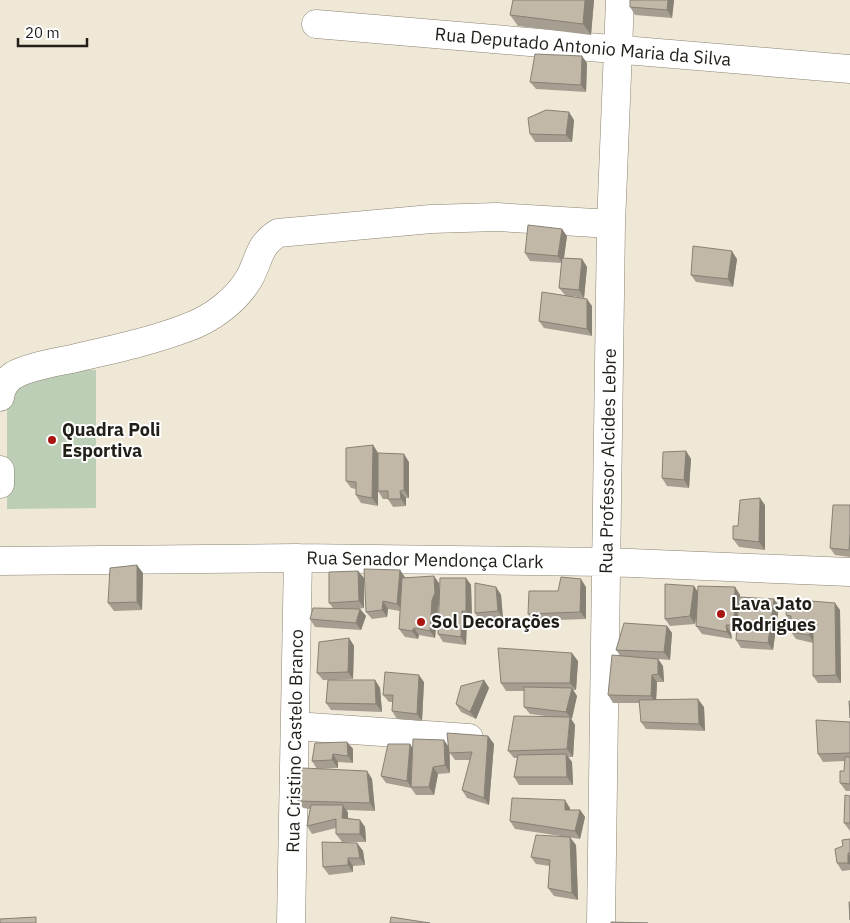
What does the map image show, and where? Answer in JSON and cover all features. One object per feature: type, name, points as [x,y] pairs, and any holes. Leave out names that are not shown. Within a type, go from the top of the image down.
[{"type":"street","name":"Rua Professor Alcides Lebre","points":[[601,923],[611,224],[620,0]]},
{"type":"street","name":"Rua Deputado Antonio Maria da Silva","points":[[316,24],[850,69]]},
{"type":"street","points":[[0,397],[5,384],[13,376],[42,365],[129,346],[188,328],[224,308],[241,292],[251,275],[260,250],[269,239],[278,233],[460,218],[498,217],[611,224]]},
{"type":"street","points":[[0,470],[0,484]]},
{"type":"street","name":"Rua Senador Mendonça Clark","points":[[0,561],[298,558],[607,562],[850,572]]},
{"type":"street","name":"Rua Cristino Castelo Branco","points":[[290,923],[298,558]]},
{"type":"street","points":[[295,726],[469,738]]},
{"type":"green space","name":"Quadra Poli Esportiva","points":[[51,368],[96,370],[96,508],[7,509],[7,371]]},
{"type":"building","points":[[513,0],[585,0],[583,24],[510,15]]},
{"type":"building","points":[[630,0],[668,0],[667,10],[630,7]]},
{"type":"building","points":[[535,54],[582,56],[581,85],[530,82]]},
{"type":"building","points":[[546,110],[569,112],[566,135],[530,134],[528,118]]},
{"type":"building","points":[[528,225],[562,229],[558,256],[525,253]]},
{"type":"building","points":[[693,246],[732,251],[728,279],[691,275]]},
{"type":"building","points":[[562,258],[582,259],[579,290],[559,288]]},
{"type":"building","points":[[542,292],[587,299],[587,329],[539,321]]},
{"type":"building","points":[[373,445],[372,498],[356,495],[356,482],[346,481],[346,448]]},
{"type":"building","points":[[686,451],[684,480],[662,478],[663,452]]},
{"type":"building","points":[[378,453],[404,454],[404,490],[400,491],[401,499],[388,499],[388,491],[378,491]]},
{"type":"building","points":[[760,498],[759,542],[733,539],[733,526],[738,526],[740,500]]},
{"type":"building","points":[[833,505],[850,505],[849,550],[830,548]]},
{"type":"building","points":[[137,565],[137,602],[108,603],[110,568]]},
{"type":"building","points":[[364,569],[400,570],[397,604],[383,601],[382,610],[366,612]]},
{"type":"building","points":[[358,571],[359,601],[329,603],[329,572]]},
{"type":"building","name":"Sol Decorações","points":[[434,576],[435,593],[432,600],[430,631],[414,628],[412,631],[399,629],[402,578]]},
{"type":"building","points":[[561,577],[581,579],[580,612],[528,614],[529,591],[558,591]]},
{"type":"building","points":[[440,578],[466,578],[466,611],[462,611],[461,637],[438,634]]},
{"type":"building","points":[[475,583],[496,587],[498,611],[475,613]]},
{"type":"building","points":[[665,584],[694,586],[690,616],[665,619]]},
{"type":"building","name":"Lava Jato Rodrigues","points":[[698,586],[735,587],[734,625],[726,625],[727,632],[696,626]]},
{"type":"building","points":[[739,597],[774,599],[768,643],[736,640]]},
{"type":"building","points":[[787,599],[835,603],[836,675],[813,676],[813,619],[809,635],[791,632],[791,616],[786,615]]},
{"type":"building","points":[[313,608],[360,609],[356,623],[310,619]]},
{"type":"building","points":[[624,623],[667,626],[664,652],[616,650]]},
{"type":"building","points":[[349,638],[348,672],[317,673],[319,642]]},
{"type":"building","points":[[498,648],[572,653],[570,683],[501,683]]},
{"type":"building","points":[[612,655],[658,659],[658,674],[652,675],[651,696],[608,695]]},
{"type":"building","points":[[385,672],[419,675],[417,714],[392,711],[393,695],[383,695]]},
{"type":"building","points":[[328,680],[375,680],[376,704],[326,703]]},
{"type":"building","points":[[484,680],[470,712],[456,704],[461,686]]},
{"type":"building","points":[[524,687],[572,688],[566,712],[524,707]]},
{"type":"building","points":[[698,699],[699,724],[641,722],[639,700]]},
{"type":"building","points":[[514,716],[570,717],[567,749],[508,751]]},
{"type":"building","points":[[816,720],[850,722],[850,753],[818,754]]},
{"type":"building","points":[[447,733],[488,736],[484,798],[462,790],[472,752],[449,753]]},
{"type":"building","points":[[413,739],[444,740],[445,765],[433,767],[429,787],[411,787]]},
{"type":"building","points":[[347,742],[348,756],[333,754],[332,760],[312,761],[315,743]]},
{"type":"building","points":[[388,744],[410,744],[407,781],[381,776]]},
{"type":"building","points":[[566,754],[567,777],[514,777],[518,755]]},
{"type":"building","points":[[845,757],[850,757],[850,784],[840,783],[840,771],[844,771]]},
{"type":"building","points":[[302,768],[367,771],[370,803],[298,801]]},
{"type":"building","points":[[845,795],[850,796],[850,823],[844,823]]},
{"type":"building","points":[[512,798],[565,800],[565,810],[580,810],[575,831],[510,821]]},
{"type":"building","points":[[311,805],[343,805],[342,818],[360,820],[360,834],[336,834],[336,819],[307,826]]},
{"type":"building","points":[[536,835],[570,837],[572,893],[548,888],[550,860],[531,857]]},
{"type":"building","points":[[850,839],[848,863],[837,863],[835,849],[843,846],[842,840]]},
{"type":"building","points":[[322,842],[357,843],[360,858],[348,858],[348,865],[323,867]]},
{"type":"building","points":[[36,917],[36,923],[0,923],[0,919]]},
{"type":"building","points":[[391,917],[430,923],[390,923]]},
{"type":"building","points":[[611,922],[648,923],[611,923]]},
{"type":"place","name":"Quadra Poli Esportiva","points":[[52,440]]},
{"type":"place","name":"Lava Jato Rodrigues","points":[[721,614]]},
{"type":"place","name":"Sol Decorações","points":[[421,622]]}]
